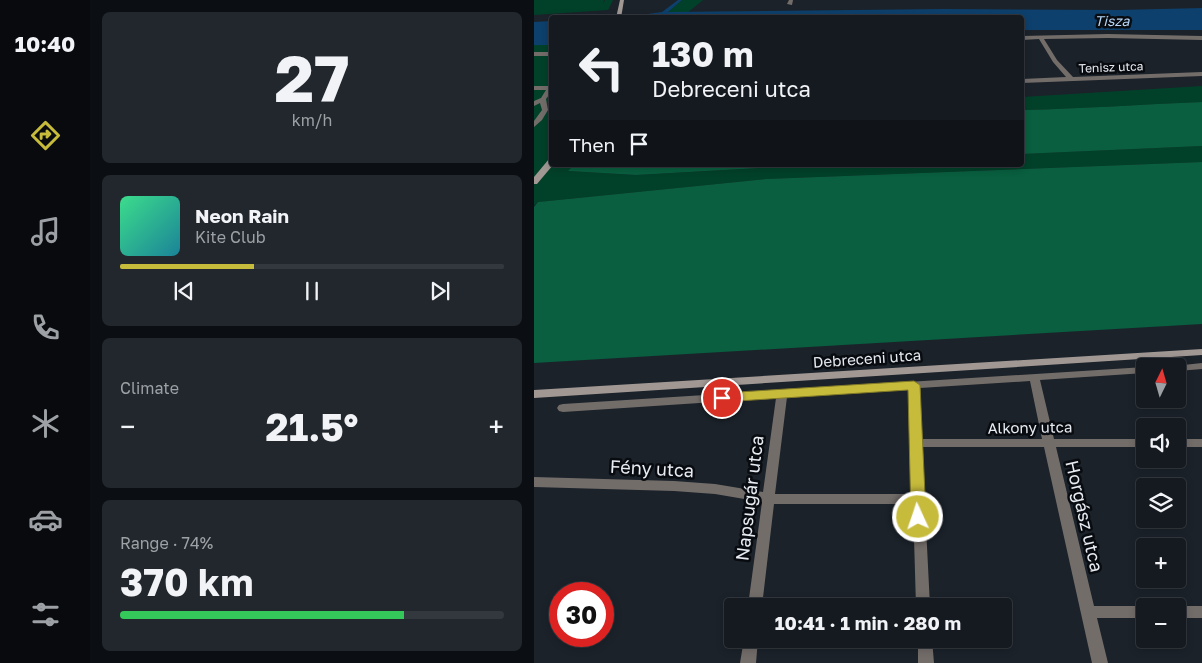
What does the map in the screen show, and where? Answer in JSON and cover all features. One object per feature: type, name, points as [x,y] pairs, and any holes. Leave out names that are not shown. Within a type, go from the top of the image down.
[{"type":"street","points":[[619,15],[622,0]]},
{"type":"street","points":[[1024,38],[1202,38]]},
{"type":"street","points":[[1042,38],[1055,61],[1071,79]]},
{"type":"street","points":[[534,54],[549,54]]},
{"type":"street","name":"Tenisz utca","points":[[1024,81],[1202,74]]},
{"type":"street","points":[[534,88],[549,88]]},
{"type":"street","points":[[534,104],[543,100],[549,91]]},
{"type":"street","points":[[534,125],[545,110],[543,100]]},
{"type":"street","points":[[534,182],[549,164]]},
{"type":"street","name":"Debreceni utca","points":[[534,394],[1202,352]]},
{"type":"street","points":[[1186,367],[1202,366]]},
{"type":"street","name":"Debreceni utca","points":[[564,408],[1136,371]]},
{"type":"street","name":"Horgász utca","points":[[1034,378],[1100,663]]},
{"type":"street","points":[[914,385],[917,500],[923,598]]},
{"type":"street","name":"Napsugár utca","points":[[755,598],[782,394]]},
{"type":"street","name":"Alkony utca","points":[[915,443],[1136,443]]},
{"type":"street","points":[[1186,443],[1202,443]]},
{"type":"street","name":"Fény utca","points":[[534,482],[674,486],[725,490],[768,498]]},
{"type":"street","points":[[768,498],[917,500]]},
{"type":"street","points":[[1088,612],[1136,612]]},
{"type":"street","points":[[1186,612],[1202,612]]},
{"type":"street","points":[[748,663],[750,648]]},
{"type":"street","points":[[925,648],[926,663]]},
{"type":"green space","points":[[534,0],[604,0],[603,4],[605,0],[613,0],[608,10],[534,15]]},
{"type":"green space","points":[[682,0],[703,0],[687,13],[668,12]]},
{"type":"green space","points":[[534,45],[549,45],[549,167],[572,167],[569,171],[636,175],[778,167],[1024,167],[1024,154],[1202,146],[1202,162],[766,179],[538,202],[534,206]]},
{"type":"green space","points":[[1202,86],[1202,102],[1024,110],[1024,97]]},
{"type":"green space","points":[[1202,102],[1202,146],[1024,154],[1024,110]]},
{"type":"green space","points":[[1202,162],[1202,324],[534,363],[534,207],[538,202],[766,179]]},
{"type":"green space","points":[[572,167],[778,167],[636,175],[568,171]]},
{"type":"water","name":"Tisza","points":[[678,0],[682,0],[668,12],[1202,8],[1202,30],[1024,30],[1024,15],[640,15],[662,12]]},
{"type":"water","points":[[549,21],[549,45],[534,45],[534,22]]},
{"type":"route","points":[[722,398],[914,385],[918,517]]}]
